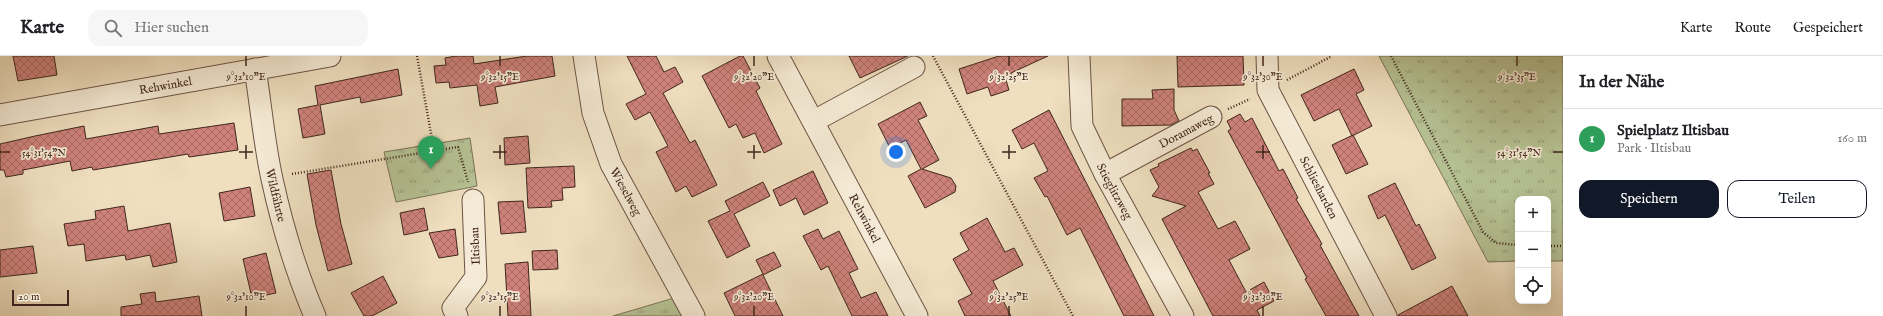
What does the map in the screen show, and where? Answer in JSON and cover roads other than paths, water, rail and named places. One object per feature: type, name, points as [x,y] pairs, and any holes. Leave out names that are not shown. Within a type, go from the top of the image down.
[{"type":"street","name":"Rehwinkel","points":[[0,115],[330,56]]},
{"type":"street","name":"Wieselweg","points":[[584,56],[594,113],[611,164],[694,316]]},
{"type":"street","name":"Rehwinkel","points":[[778,56],[917,316]]},
{"type":"street","name":"Stieglitzweg","points":[[1079,56],[1082,126],[1105,174],[1183,316]]},
{"type":"street","name":"Schliesharden","points":[[1267,56],[1268,90],[1386,316]]},
{"type":"street","points":[[814,121],[914,67]]},
{"type":"street","name":"Wildfährte","points":[[256,69],[271,177],[286,232],[306,294],[315,316]]},
{"type":"street","name":"Doramaweg","points":[[1105,174],[1211,117]]},
{"type":"street","name":"Iltisbau","points":[[449,313],[476,277],[473,200]]},
{"type":"place","name":"Spielplatz Iltisbau","points":[[431,169]]}]
